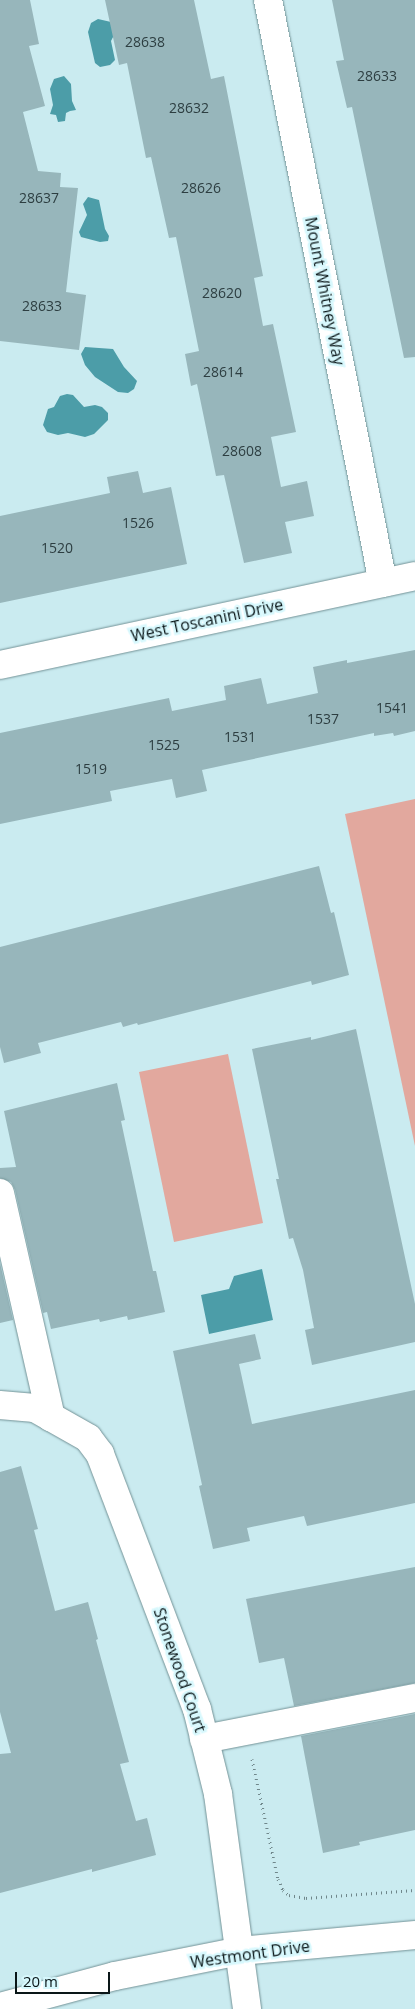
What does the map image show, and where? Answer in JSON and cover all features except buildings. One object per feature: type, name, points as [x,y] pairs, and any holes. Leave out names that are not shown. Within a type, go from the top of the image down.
[{"type":"street","name":"Mount Whitney Way","points":[[268,0],[383,583]]},
{"type":"street","name":"West Toscanini Drive","points":[[0,665],[415,576]]},
{"type":"street","points":[[0,1193],[51,1417]]},
{"type":"street","name":"Stonewood Court","points":[[0,1405],[35,1408],[88,1438],[100,1454],[197,1709],[218,1794],[247,2009]]},
{"type":"street","points":[[204,1739],[415,1698]]},
{"type":"street","name":"Westmont Drive","points":[[0,2007],[116,1976],[240,1952],[415,1936]]},
{"type":"path","points":[[246,1731],[278,1879],[283,1890],[290,1895],[306,1898],[415,1890]]},
{"type":"shaded area","points":[[415,799],[415,1146],[345,814]]},
{"type":"shaded area","points":[[228,1054],[263,1223],[174,1242],[139,1072]]},
{"type":"water","points":[[98,19],[111,22],[114,35],[111,41],[115,60],[110,65],[100,67],[95,63],[88,32],[91,23]]},
{"type":"water","points":[[64,76],[71,84],[72,101],[76,110],[66,113],[65,121],[58,122],[56,115],[50,114],[53,105],[50,89],[54,79]]},
{"type":"water","points":[[88,197],[99,200],[105,229],[109,236],[108,241],[100,242],[81,237],[79,232],[87,215],[83,204]]},
{"type":"water","points":[[85,347],[113,349],[124,367],[137,381],[134,389],[128,393],[118,392],[95,377],[85,365],[81,354]]},
{"type":"water","points":[[73,395],[84,407],[95,405],[102,407],[108,413],[108,420],[94,434],[85,437],[68,433],[58,435],[47,432],[43,425],[48,409],[54,407],[60,396]]},
{"type":"water","points":[[262,1269],[273,1320],[209,1334],[201,1295],[229,1289],[234,1276]]}]
